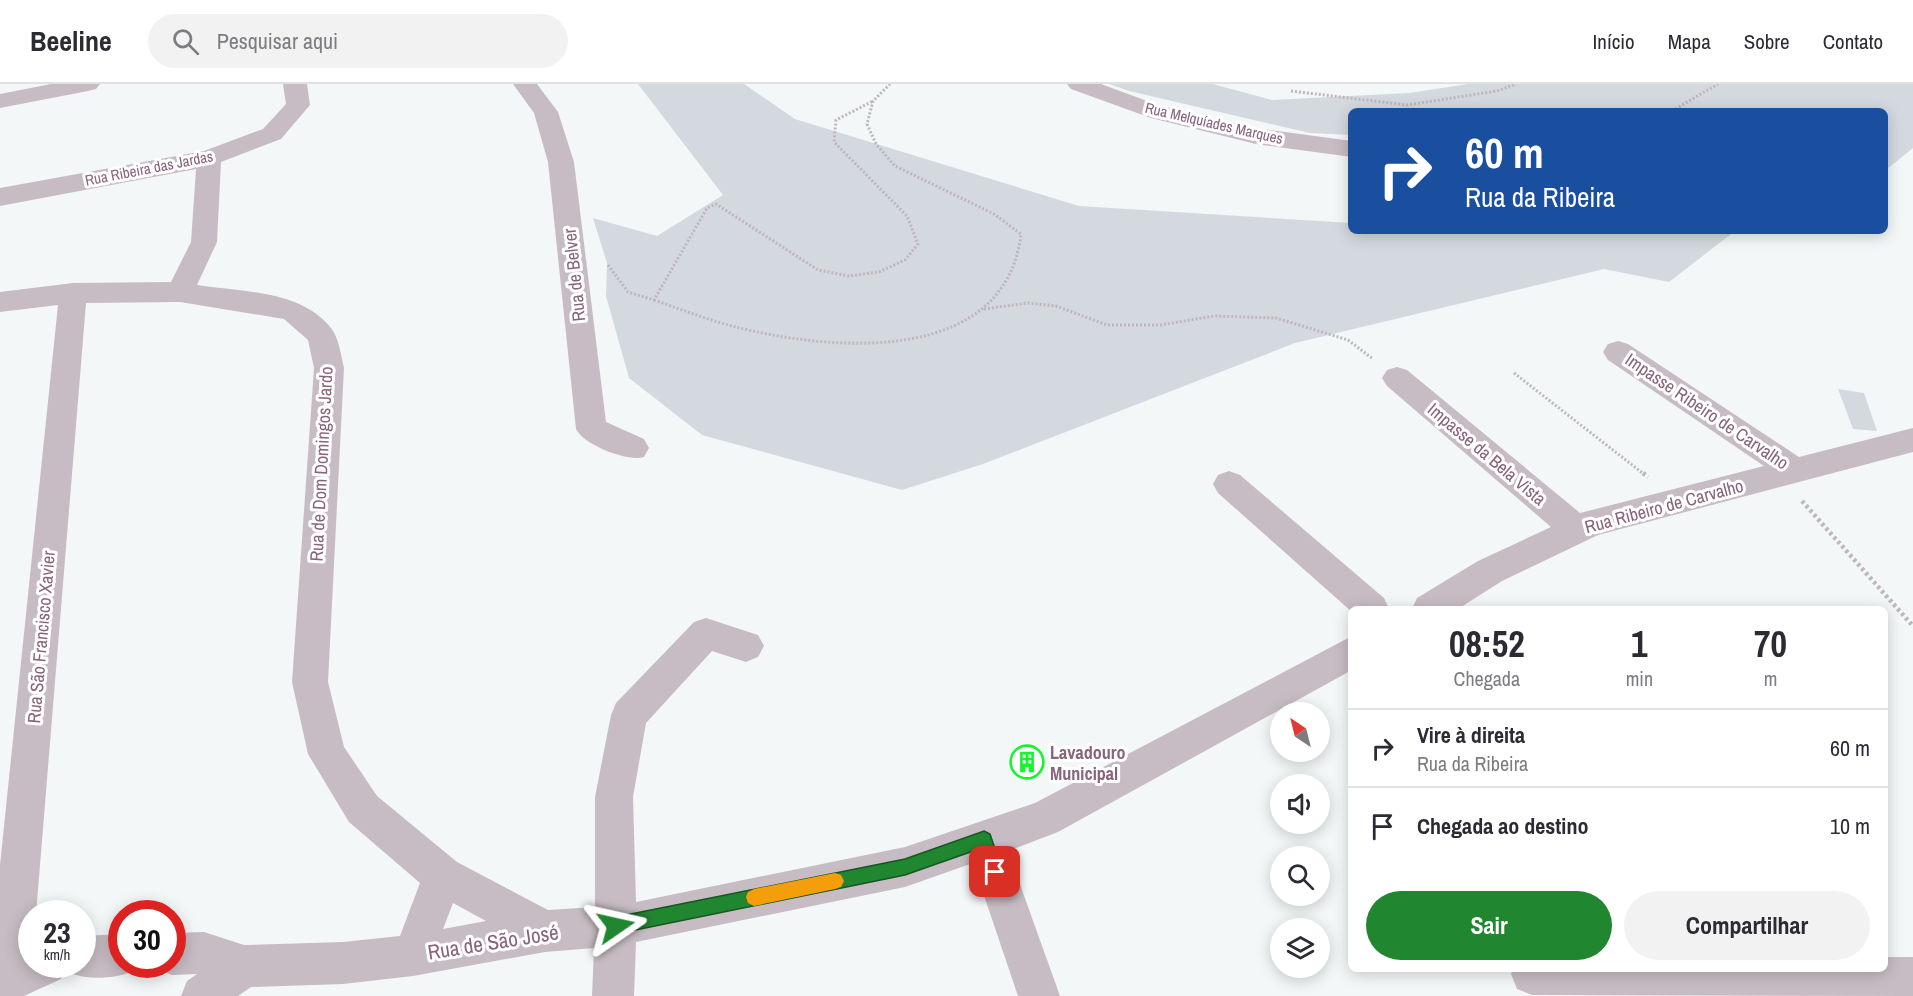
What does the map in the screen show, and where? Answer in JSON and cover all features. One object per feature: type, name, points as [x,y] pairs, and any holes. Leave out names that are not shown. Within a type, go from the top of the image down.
[{"type":"street","points":[[0,101],[88,84]]},
{"type":"street","name":"Rua Ribeira das Jardas","points":[[0,197],[209,158],[272,134],[298,105],[295,84]]},
{"type":"street","name":"Rua de Belver","points":[[525,84],[546,112],[561,162],[591,429],[633,448]]},
{"type":"street","name":"Rua Melquíades Marques","points":[[1079,84],[1151,111],[1256,136],[1348,148]]},
{"type":"street","points":[[180,292],[204,242],[209,158]]},
{"type":"street","name":"Rua de Dom Domingos Jardo","points":[[0,302],[73,293],[180,292],[292,310],[321,335],[329,368],[310,682],[327,754],[363,809],[443,876],[545,931]]},
{"type":"street","name":"Rua São Francisco Xavier","points":[[10,987],[73,293]]},
{"type":"street","name":"Impasse Ribeiro de Carvalho","points":[[1618,352],[1787,473]]},
{"type":"street","name":"Impasse da Bela Vista","points":[[1397,378],[1577,530]]},
{"type":"street","name":"Rua Ribeiro de Carvalho","points":[[1434,606],[1490,571],[1591,523],[1913,440]]},
{"type":"street","points":[[1229,484],[1369,606]]},
{"type":"street","points":[[613,996],[616,926],[614,797],[629,715],[706,633],[746,646]]},
{"type":"street","points":[[1039,996],[984,839],[1044,819],[1348,654]]},
{"type":"street","name":"Rua de São José","points":[[186,954],[204,953],[238,981],[343,963],[413,955],[545,931],[616,926],[905,867],[984,839]]},
{"type":"street","points":[[413,955],[443,876]]},
{"type":"street","points":[[10,987],[24,978]]},
{"type":"street","points":[[1534,980],[1913,978]]},
{"type":"street","points":[[201,996],[238,981]]},
{"type":"path","points":[[654,300],[707,208],[716,204],[818,270],[849,276],[879,272],[905,260],[918,244],[907,216],[834,142],[836,120],[873,101],[890,84]]},
{"type":"path","points":[[1291,91],[1407,105],[1497,92],[1516,84]]},
{"type":"path","points":[[1677,108],[1718,84]]},
{"type":"path","points":[[569,233],[585,233],[628,292],[733,326],[806,340],[878,342],[943,333],[984,309],[1008,283],[1019,257],[1021,234],[994,214],[895,166],[876,144],[867,124],[873,101]]},
{"type":"path","points":[[984,309],[1028,303],[1056,306],[1107,325],[1160,325],[1214,316],[1276,318],[1348,340],[1397,378]]},
{"type":"path","points":[[1514,373],[1679,501]]},
{"type":"path","points":[[1787,473],[1913,626]]},
{"type":"shaded area","points":[[638,84],[744,84],[795,119],[1079,206],[1348,223],[1348,234],[1731,234],[1669,282],[1604,269],[1295,343],[983,464],[902,490],[702,435],[629,378],[606,296],[607,263],[593,218],[657,236],[723,195]]},
{"type":"shaded area","points":[[1109,84],[1213,84],[1272,100],[1409,93],[1468,84],[1913,84],[1913,148],[1888,168],[1888,108],[1348,108],[1348,135],[1310,133],[1129,91]]},
{"type":"shaded area","points":[[1838,389],[1864,393],[1877,431],[1853,429]]},
{"type":"slow traffic","points":[[754,897],[835,881]]},
{"type":"place","name":"Lavadouro Municipal","points":[[1027,762]]},
{"type":"route","points":[[616,926],[905,867],[984,839],[995,872]]}]
